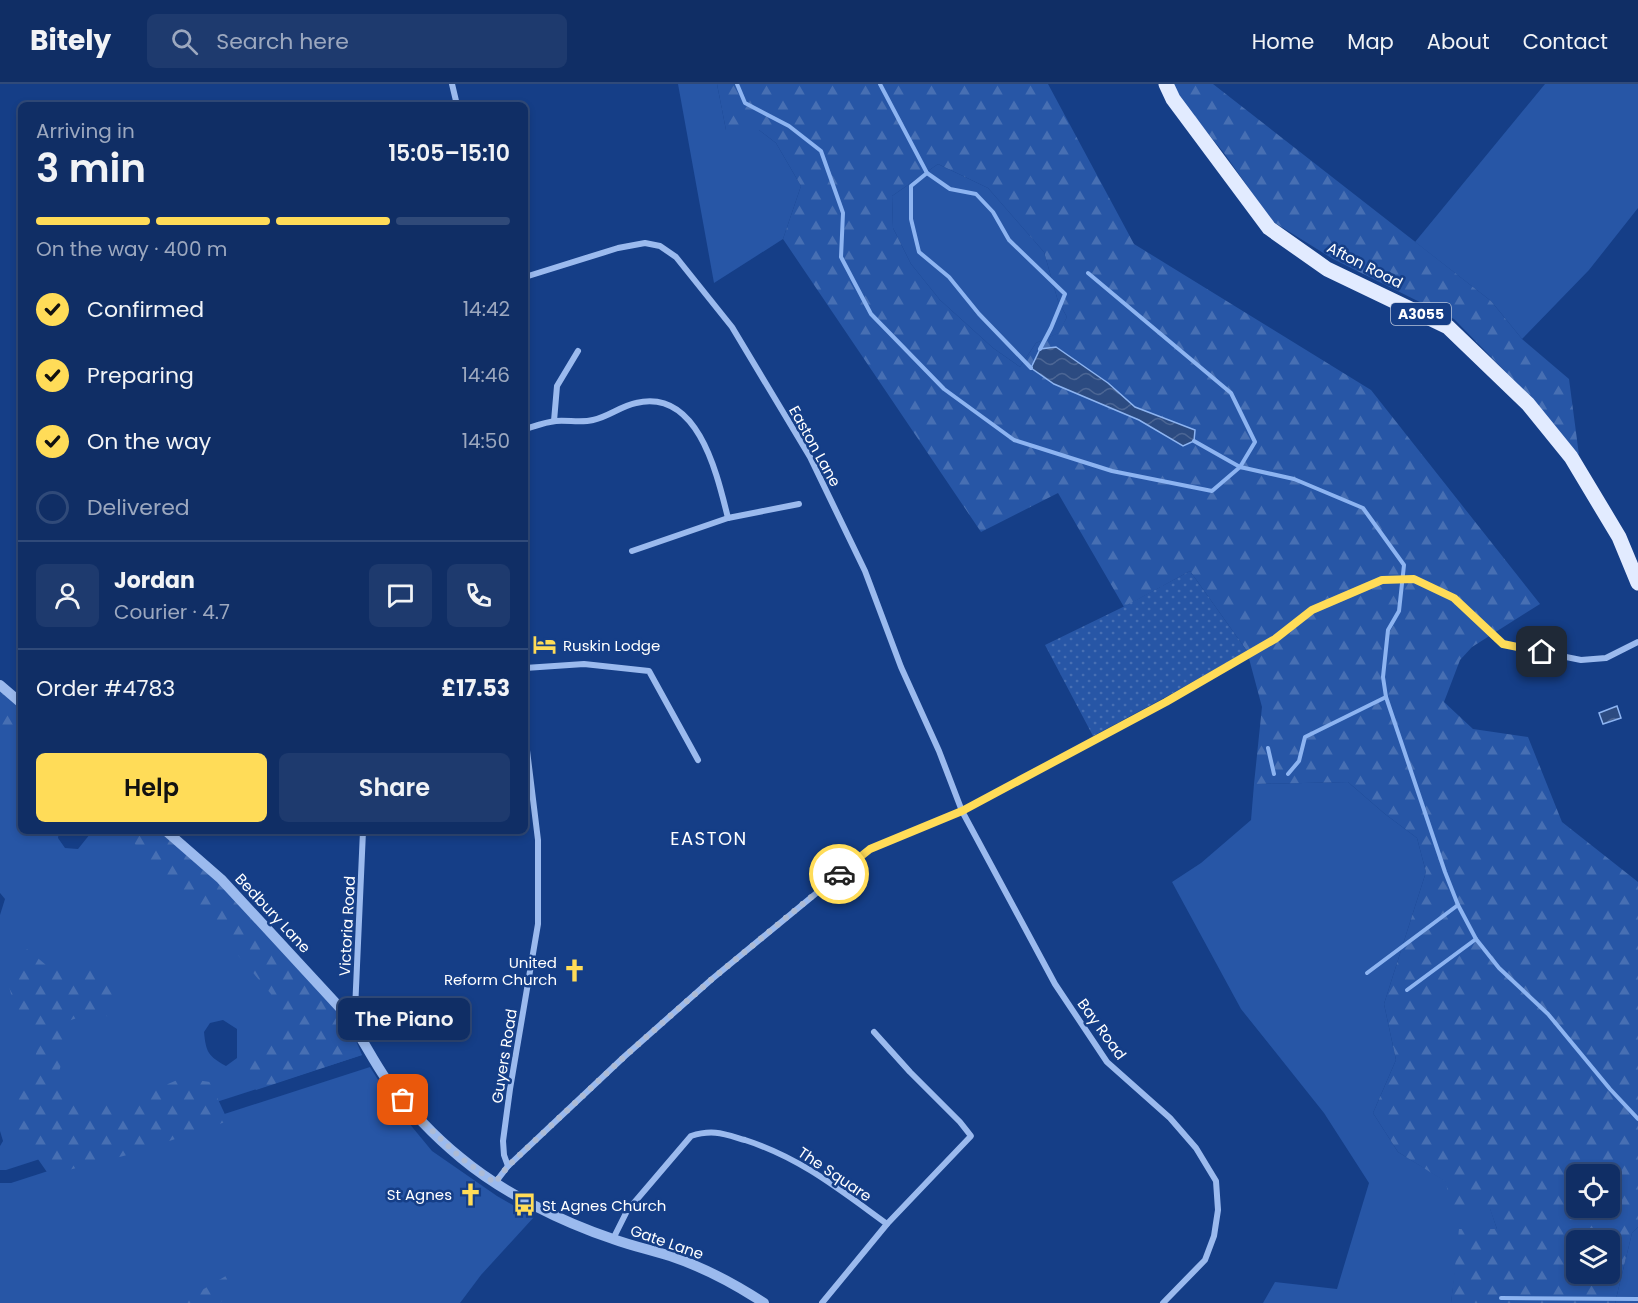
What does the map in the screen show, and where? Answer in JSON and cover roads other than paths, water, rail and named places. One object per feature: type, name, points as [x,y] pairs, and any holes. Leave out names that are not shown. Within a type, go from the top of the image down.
[{"type":"main road","name":"Afton Road","points":[[1166,84],[1173,99],[1269,228],[1327,269],[1448,327],[1528,405],[1571,457],[1619,537],[1638,583]]},
{"type":"street","points":[[453,84],[456,102]]},
{"type":"street","name":"Easton Lane","points":[[528,276],[618,248],[645,243],[660,246],[676,257],[732,327],[810,457],[865,571],[901,667],[939,751],[962,811]]},
{"type":"street","points":[[554,421],[557,386],[578,351]]},
{"type":"street","points":[[528,428],[554,421],[592,420],[636,402],[663,402],[686,415],[698,434],[717,472],[728,518]]},
{"type":"street","points":[[632,551],[728,518],[799,504]]},
{"type":"street","points":[[495,1183],[508,1166],[625,1056],[712,979],[870,849],[962,811],[1226,668],[1275,639],[1312,610],[1388,580],[1414,579],[1454,598],[1503,644],[1581,660],[1606,658],[1638,642]]},
{"type":"street","points":[[528,668],[584,664],[649,671],[698,760]]},
{"type":"street","points":[[0,686],[18,701]]},
{"type":"street","name":"Guyers Road","points":[[508,1166],[503,1141],[538,924],[538,840],[528,758]]},
{"type":"street","name":"Bay Road","points":[[962,811],[1055,984],[1107,1062],[1170,1118],[1196,1148],[1216,1181],[1218,1210],[1214,1236],[1205,1260],[1163,1303]]},
{"type":"street","name":"Bedbury Lane","points":[[169,834],[235,893],[351,1022]]},
{"type":"street","name":"Victoria Road","points":[[351,1022],[355,1010],[363,834]]},
{"type":"street","name":"Gate Lane","points":[[351,1022],[387,1079],[410,1108],[461,1158],[495,1183],[565,1220],[696,1267],[764,1303]]},
{"type":"street","points":[[822,1303],[887,1224],[971,1136],[874,1032]]},
{"type":"street","name":"The Square","points":[[613,1239],[627,1211],[684,1144],[692,1136],[706,1131],[722,1133],[771,1148],[799,1162],[887,1224]]},
{"type":"water","points":[[1056,347],[1108,383],[1135,407],[1195,430],[1194,441],[1183,446],[1139,420],[1054,384],[1031,368],[1040,349]]},
{"type":"water","points":[[1617,706],[1621,718],[1603,724],[1599,713]]},
{"type":"waterway","points":[[737,84],[745,103],[789,126],[821,151],[843,213],[841,257],[871,314],[944,389],[1014,440],[1112,471],[1212,491],[1240,467],[1255,442],[1231,393],[1088,273]]},
{"type":"waterway","points":[[880,84],[927,173],[950,189],[976,194],[993,212],[1009,240],[1065,294],[1040,349]]},
{"type":"waterway","points":[[927,173],[911,186],[911,219],[919,252],[949,277],[979,314],[1031,368]]},
{"type":"waterway","points":[[1194,441],[1240,467],[1294,479],[1363,508],[1404,565],[1399,611],[1388,630],[1383,677],[1386,697],[1458,905],[1476,939],[1499,968],[1548,1014],[1638,1119]]},
{"type":"waterway","points":[[1288,774],[1299,761],[1305,737],[1386,697]]},
{"type":"waterway","points":[[1268,748],[1274,774]]},
{"type":"waterway","points":[[1367,973],[1458,905]]},
{"type":"waterway","points":[[1407,990],[1476,939]]},
{"type":"waterway","points":[[1501,1298],[1638,1299]]},
{"type":"place","name":"Ruskin Lodge","points":[[545,645]]},
{"type":"place","name":"United Reform Church","points":[[575,971]]},
{"type":"place","name":"The Piano","points":[[403,1100]]},
{"type":"place","name":"St Agnes","points":[[470,1194]]},
{"type":"place","name":"St Agnes Church","points":[[524,1205]]},
{"type":"district","name":"EASTON","points":[[709,838]]}]
